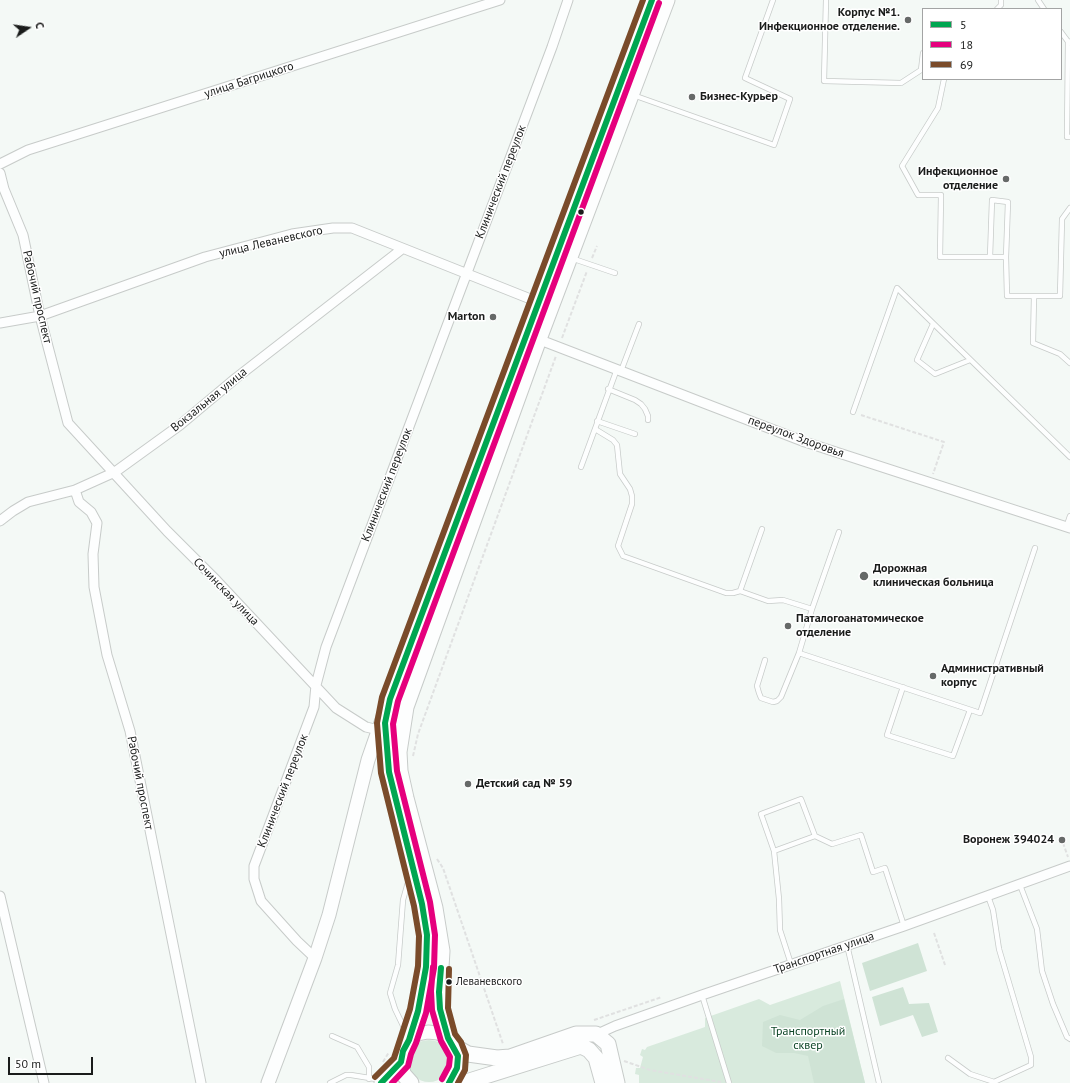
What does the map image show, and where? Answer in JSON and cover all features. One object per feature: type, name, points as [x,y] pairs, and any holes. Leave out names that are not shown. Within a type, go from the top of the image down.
[{"type":"main road","points":[[449,1083],[457,1068],[458,1056],[451,1042],[439,1000],[441,939],[435,908],[400,771],[400,734],[406,708],[533,336],[538,302],[652,0]]},
{"type":"main road","points":[[268,1083],[315,958],[329,915],[368,760],[382,731],[390,699],[533,336],[570,258],[667,0]]},
{"type":"main road","points":[[382,731],[390,779],[412,861],[422,904],[427,935],[426,967],[418,1011],[409,1040],[403,1051],[401,1062],[403,1074],[411,1083]]},
{"type":"main road","points":[[409,1040],[418,1034],[428,1032],[438,1033],[468,1054],[482,1057],[510,1057],[576,1034],[596,1034],[608,1044],[617,1083]]},
{"type":"main road","points":[[463,1083],[581,1046],[588,1050],[596,1058],[603,1083]]},
{"type":"main road","points":[[377,1081],[401,1062]]},
{"type":"street","name":"улица Багрицкого","points":[[0,164],[36,148],[500,0]]},
{"type":"street","name":"Клинический переулок","points":[[315,958],[297,941],[261,901],[254,879],[254,866],[314,707],[316,686],[326,647],[552,47],[568,0]]},
{"type":"street","name":"Рабочий проспект","points":[[0,173],[4,189],[23,235],[40,316],[68,422]]},
{"type":"street","name":"улица Леваневского","points":[[0,323],[40,316],[205,257],[292,234],[333,228],[352,228],[466,275],[538,302]]},
{"type":"street","name":"Вокзальная улица","points":[[0,521],[28,502],[75,490],[115,472],[180,425],[236,378],[402,249]]},
{"type":"street","name":"переулок Здоровья","points":[[533,336],[805,442],[1068,528]]},
{"type":"street","name":"Сочинская улица","points":[[68,422],[80,437],[115,472],[166,531],[217,580],[336,708],[366,727],[400,734]]},
{"type":"street","name":"Рабочий проспект","points":[[75,490],[79,502],[92,512],[97,523],[93,554],[94,587],[108,655],[130,731],[201,1083]]},
{"type":"street","name":"Транспортная улица","points":[[581,1046],[596,1034],[702,995],[1020,885],[1069,862]]},
{"type":"street","points":[[0,896],[44,1083]]},
{"type":"lane","points":[[632,94],[774,145],[790,99],[745,78],[772,0]]},
{"type":"lane","points":[[826,0],[824,81],[901,83],[921,70],[922,62]]},
{"type":"lane","points":[[1062,33],[1069,43],[1067,137],[1070,137]]},
{"type":"lane","points":[[944,80],[938,108],[902,166],[918,195],[941,195],[940,257],[1006,257]]},
{"type":"lane","points":[[990,257],[992,200],[1008,202],[1006,296],[1060,296],[1062,219],[1070,208]]},
{"type":"lane","points":[[570,258],[615,273]]},
{"type":"lane","points":[[853,412],[897,288],[1070,457]]},
{"type":"lane","points":[[1034,296],[1033,343],[1060,354],[1070,363]]},
{"type":"lane","points":[[581,467],[608,389],[619,370],[639,324]]},
{"type":"lane","points":[[933,324],[917,360],[935,374],[970,360]]},
{"type":"lane","points":[[608,389],[641,404],[648,416],[648,420]]},
{"type":"lane","points":[[597,420],[635,434]]},
{"type":"lane","points":[[595,429],[613,440],[617,445],[620,474],[630,489],[632,496],[632,504],[618,546],[623,556],[726,593],[740,591],[768,601],[783,600],[812,609]]},
{"type":"lane","points":[[1068,528],[1070,516]]},
{"type":"lane","points":[[740,591],[762,529]]},
{"type":"lane","points":[[765,660],[757,686],[758,693],[761,698],[772,702],[777,701],[781,698],[800,653],[812,609],[839,532]]},
{"type":"lane","points":[[800,653],[980,713],[1034,548]]},
{"type":"lane","points":[[903,687],[887,735],[953,756],[970,710]]},
{"type":"lane","points":[[791,964],[780,930],[779,899],[774,851],[761,814],[801,799],[815,836],[832,844],[861,835],[873,872],[885,868],[904,926]]},
{"type":"lane","points":[[774,851],[815,836]]},
{"type":"lane","points":[[409,1040],[395,1010],[390,993],[398,965],[402,900],[412,861]]},
{"type":"lane","points":[[1020,885],[1037,929],[1042,971],[1053,1004],[1067,1037],[1070,1039]]},
{"type":"lane","points":[[948,1058],[970,1074],[994,1082],[1031,1065],[1031,1057],[999,949],[993,910],[988,896]]},
{"type":"lane","points":[[847,945],[879,1083]]},
{"type":"lane","points":[[702,995],[729,1083]]},
{"type":"lane","points":[[332,1036],[357,1047],[377,1081]]},
{"type":"lane","points":[[330,1083],[346,1075],[377,1081]]},
{"type":"path","points":[[413,757],[418,734],[559,346],[597,246]]},
{"type":"path","points":[[853,412],[944,442],[930,483]]},
{"type":"path","points":[[1064,843],[1069,862]]},
{"type":"path","points":[[436,857],[438,864],[443,868],[502,1042],[510,1057]]},
{"type":"path","points":[[934,933],[944,965]]},
{"type":"path","points":[[377,1081],[392,1045]]},
{"type":"path","points":[[622,1060],[650,1070],[724,1083]]},
{"type":"green space","points":[[918,943],[927,971],[870,991],[862,963]]},
{"type":"green space","name":"Транспортный сквер","points":[[840,981],[865,1083],[639,1083],[639,1075],[635,1074],[636,1068],[640,1068],[643,1057],[640,1055],[642,1049],[645,1050],[647,1047],[705,1027],[705,1018],[759,999],[770,1005]]},
{"type":"green space","points":[[903,987],[909,1004],[929,1003],[938,1032],[922,1037],[913,1015],[880,1026],[872,997]]},
{"type":"green space","points":[[844,999],[865,1083],[814,1083],[808,1056],[794,1053],[776,1053],[762,1046],[763,1022],[780,1015],[800,1020],[823,1006]]},
{"type":"green space","points":[[429,1040],[444,1046],[450,1061],[444,1076],[429,1082],[414,1076],[408,1061],[414,1046]]},
{"type":"transit line","name":"69","points":[[375,1077],[394,1058],[410,1009],[418,966],[419,936],[414,906],[381,773],[377,723],[382,697],[643,0]]},
{"type":"transit line","name":"5","points":[[381,1083],[401,1062],[403,1051],[409,1040],[418,1011],[426,967],[427,935],[422,904],[389,772],[385,723],[390,699],[652,0]]},
{"type":"transit line","name":"18","points":[[392,1083],[408,1066],[426,1013],[434,968],[435,935],[430,902],[397,771],[393,724],[398,701],[659,3]]},
{"type":"transit line","name":"18","points":[[433,967],[431,991],[432,1010],[441,1041],[450,1057],[449,1066],[442,1079]]},
{"type":"transit line","name":"5","points":[[441,968],[439,992],[440,1009],[448,1038],[458,1056],[457,1068],[449,1083]]},
{"type":"transit line","name":"69","points":[[449,969],[448,1008],[455,1034],[461,1042],[466,1055],[465,1070],[458,1083]]},
{"type":"place","name":"Корпус №1. Инфекционное отделение.","points":[[908,20]]},
{"type":"place","name":"Бизнес-Курьер","points":[[692,97]]},
{"type":"place","name":"Инфекционное отделение","points":[[1006,179]]},
{"type":"place","name":"Marton","points":[[493,317]]},
{"type":"place","name":"Дорожная клиническая больница","points":[[864,576]]},
{"type":"place","name":"Паталогоанатомическое отделение","points":[[788,626]]},
{"type":"place","name":"Административный корпус","points":[[933,676]]},
{"type":"place","name":"Детский сад № 59","points":[[468,784]]},
{"type":"place","name":"Воронеж 394024","points":[[1062,840]]},
{"type":"place","name":"Леваневского","points":[[449,982]]}]
